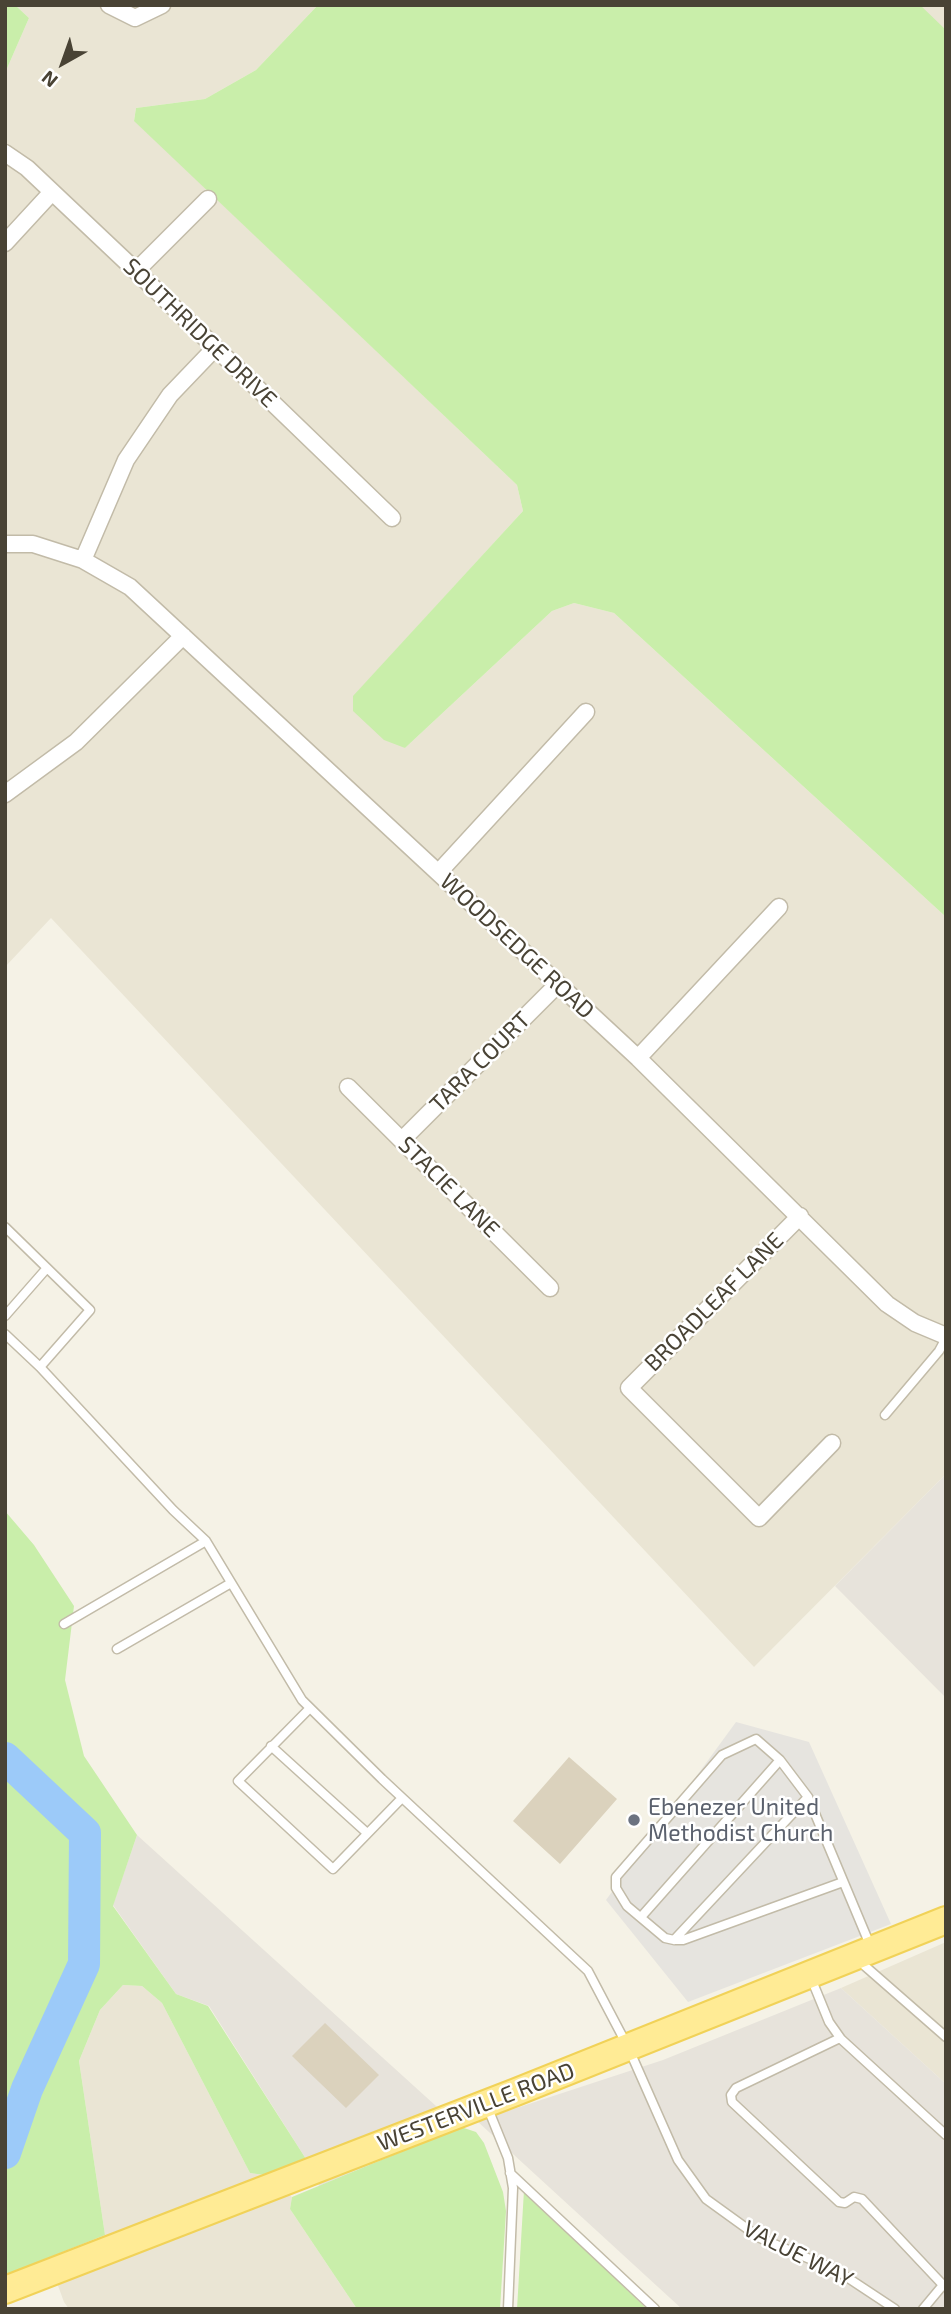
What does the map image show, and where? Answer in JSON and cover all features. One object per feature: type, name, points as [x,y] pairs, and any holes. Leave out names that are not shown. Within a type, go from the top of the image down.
[{"type":"main road","name":"WESTERVILLE ROAD","points":[[5,2290],[486,2104],[946,1920]]},
{"type":"street","points":[[109,5],[135,18],[162,5]]},
{"type":"street","name":"SOUTHRIDGE DRIVE","points":[[5,153],[52,192],[136,271],[392,518]]},
{"type":"street","points":[[5,243],[52,192]]},
{"type":"street","points":[[136,271],[208,199]]},
{"type":"street","points":[[83,560],[126,460],[170,395],[215,348]]},
{"type":"street","name":"WOODSEDGE ROAD","points":[[5,544],[33,544],[83,560],[130,587],[638,1058],[887,1304],[915,1323],[946,1337]]},
{"type":"street","points":[[5,794],[76,742],[183,636]]},
{"type":"street","points":[[439,872],[586,712]]},
{"type":"street","points":[[638,1058],[779,907]]},
{"type":"street","name":"TARA COURT","points":[[402,1140],[558,984]]},
{"type":"street","name":"STACIE LANE","points":[[348,1087],[550,1288]]},
{"type":"street","name":"BROADLEAF LANE","points":[[800,1216],[629,1388],[759,1518],[832,1443]]},
{"type":"lane","points":[[5,1227],[90,1310],[40,1367]]},
{"type":"lane","points":[[5,1316],[47,1269]]},
{"type":"lane","name":"VALUE WAY","points":[[5,1334],[40,1367],[173,1510],[206,1541],[302,1700],[588,1971],[628,2047],[678,2160],[706,2199],[760,2238],[836,2270],[895,2309]]},
{"type":"lane","points":[[885,1415],[940,1352],[946,1337]]},
{"type":"lane","points":[[64,1624],[206,1541]]},
{"type":"lane","points":[[117,1649],[231,1583]]},
{"type":"lane","points":[[310,1708],[238,1781],[332,1869],[402,1797]]},
{"type":"lane","points":[[843,1882],[683,1940],[674,1940],[665,1938],[621,1898],[616,1877],[722,1755],[756,1739],[780,1760],[808,1797],[843,1882],[864,1954],[946,2037]]},
{"type":"lane","points":[[271,1746],[367,1833]]},
{"type":"lane","points":[[640,1917],[780,1760]]},
{"type":"lane","points":[[674,1940],[808,1797]]},
{"type":"lane","points":[[809,1975],[829,2022],[840,2038],[946,2135]]},
{"type":"lane","points":[[840,2038],[736,2088],[731,2095],[732,2102],[839,2202],[845,2203],[855,2197],[862,2199],[944,2286],[923,2309]]},
{"type":"lane","points":[[486,2104],[508,2158],[510,2173],[508,2309]]},
{"type":"lane","points":[[510,2173],[654,2309]]},
{"type":"shaded area","points":[[15,5],[318,5],[256,70],[205,99],[136,108],[134,120],[517,485],[523,511],[354,696],[405,748],[552,611],[574,603],[614,613],[946,917],[946,1474],[754,1667],[51,918],[5,967],[5,73],[29,18]]},
{"type":"shaded area","points":[[920,5],[946,5],[946,30],[920,9]]},
{"type":"shaded area","points":[[946,1474],[946,1698],[835,1586]]},
{"type":"shaded area","points":[[736,1722],[809,1742],[891,1924],[688,2002],[606,1900]]},
{"type":"shaded area","points":[[137,1835],[461,2127],[319,2186],[306,2159],[209,2006],[176,1994],[113,1905]]},
{"type":"shaded area","points":[[946,1942],[946,2084],[841,1988]]},
{"type":"shaded area","points":[[123,1985],[142,1986],[162,2003],[250,2173],[264,2175],[292,2197],[290,2209],[357,2309],[69,2309],[48,2258],[105,2235],[79,2061],[100,2010]]},
{"type":"shaded area","points":[[841,1988],[946,2084],[946,2309],[682,2309],[477,2121],[663,2060]]},
{"type":"green space","points":[[5,5],[15,5],[29,18],[5,73]]},
{"type":"green space","points":[[318,5],[920,5],[946,30],[946,917],[614,613],[574,603],[552,611],[405,748],[384,740],[353,711],[353,696],[523,511],[517,485],[134,121],[136,108],[205,99],[256,70]]},
{"type":"green space","points":[[5,1511],[34,1545],[74,1606],[65,1680],[84,1756],[137,1835],[113,1906],[176,1994],[208,2006],[306,2159],[264,2175],[250,2173],[162,2003],[142,1986],[123,1985],[100,2010],[79,2061],[105,2235],[5,2275]]},
{"type":"green space","points":[[461,2127],[476,2132],[484,2143],[503,2192],[506,2211],[500,2309],[357,2309],[290,2209],[292,2197]]},
{"type":"green space","points":[[524,2190],[647,2309],[517,2309]]},
{"type":"building","points":[[569,1757],[617,1799],[560,1864],[513,1821]]},
{"type":"building","points":[[325,2023],[379,2075],[346,2108],[292,2056]]},
{"type":"waterway","points":[[5,1758],[85,1833],[84,1964],[27,2089],[5,2153]]},
{"type":"place","name":"Ebenezer United Methodist Church","points":[[634,1820]]}]
